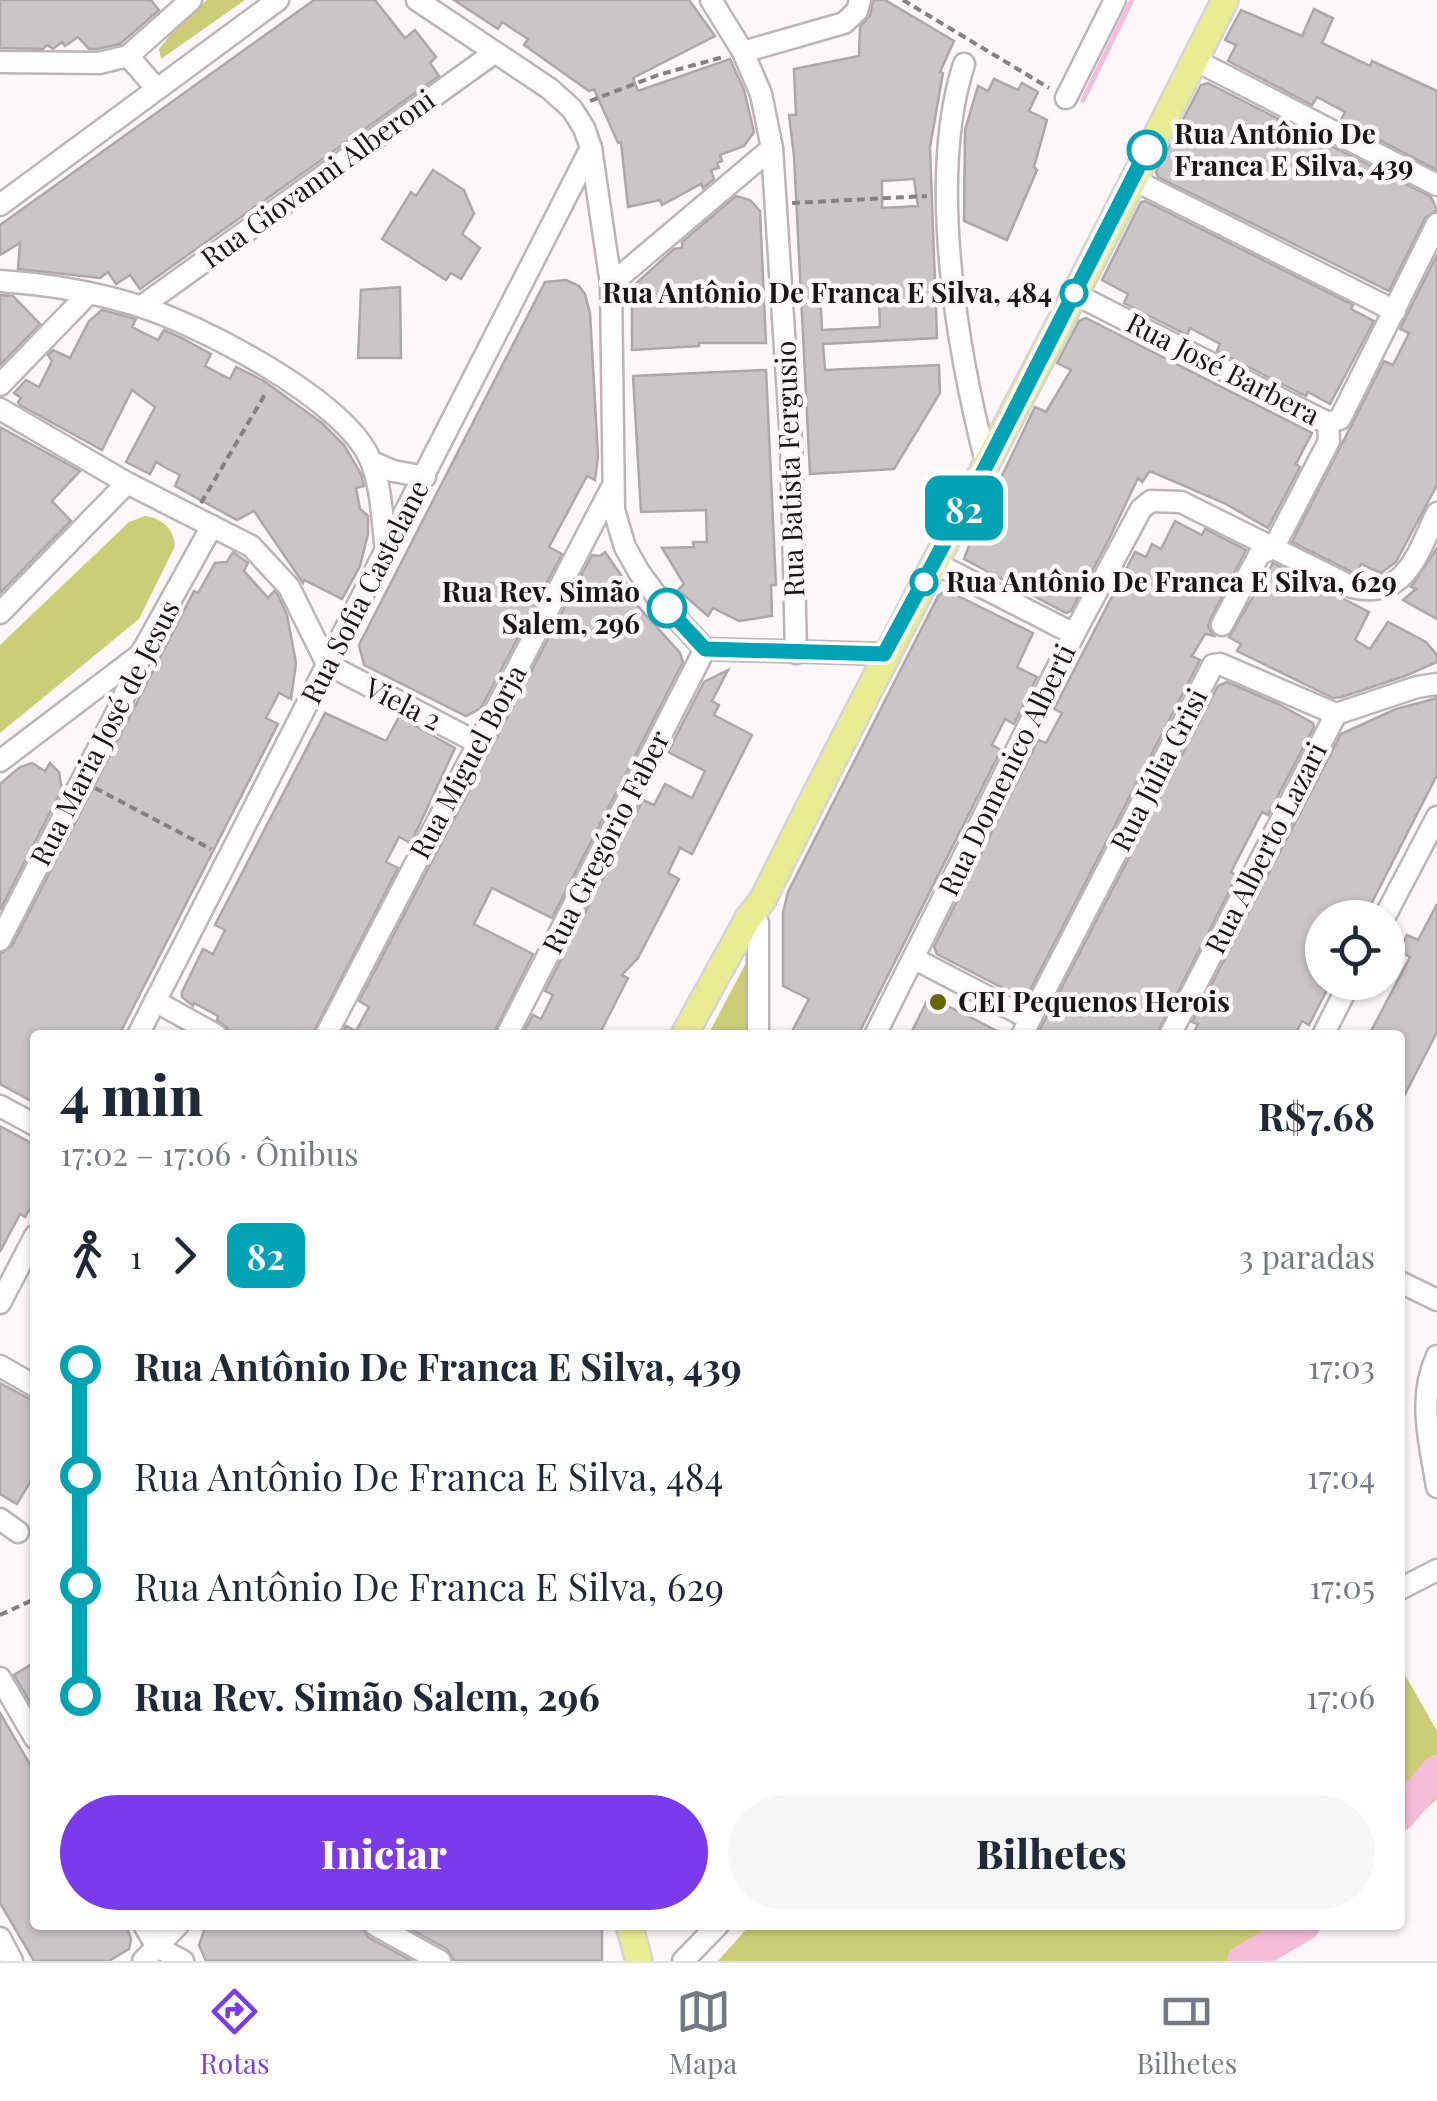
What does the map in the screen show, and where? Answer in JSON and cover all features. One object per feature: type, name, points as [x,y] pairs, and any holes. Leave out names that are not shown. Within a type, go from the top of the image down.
[{"type":"main road","points":[[702,1030],[884,654],[986,466],[1225,0]]},
{"type":"main road","points":[[687,1030],[756,914]]},
{"type":"main road","points":[[630,1930],[639,1961]]},
{"type":"street","points":[[0,62],[99,63],[128,56],[192,0]]},
{"type":"street","points":[[0,205],[278,0]]},
{"type":"street","points":[[417,0],[572,108],[591,148],[611,284],[611,489],[621,536],[660,602],[705,649],[884,654]]},
{"type":"street","name":"Rua Batista Fergusio","points":[[711,0],[743,52],[762,94],[772,148],[791,441],[796,653]]},
{"type":"street","points":[[743,52],[844,22],[856,11],[860,0]]},
{"type":"street","points":[[1066,98],[1107,4]]},
{"type":"street","name":"Rua Giovanni Alberoni","points":[[142,306],[494,52]]},
{"type":"street","points":[[128,56],[157,89]]},
{"type":"street","points":[[1195,60],[1437,185]]},
{"type":"street","points":[[964,64],[952,109],[949,195],[955,314],[986,466]]},
{"type":"street","name":"Rua Sofia Castelane","points":[[140,1030],[591,148]]},
{"type":"street","points":[[611,284],[772,148]]},
{"type":"street","points":[[1132,179],[1395,311]]},
{"type":"street","name":"Rua José Barbera","points":[[1073,293],[1328,423],[1340,418],[1437,224]]},
{"type":"street","points":[[0,281],[89,293],[142,306],[278,373],[337,414],[372,462],[386,550]]},
{"type":"street","points":[[0,385],[89,293]]},
{"type":"street","points":[[0,409],[127,483],[251,546],[290,587],[327,664]]},
{"type":"street","points":[[1222,625],[1259,556],[1274,548],[1329,441],[1328,423]]},
{"type":"street","points":[[372,462],[424,477]]},
{"type":"street","points":[[0,612],[127,483]]},
{"type":"street","name":"Rua Miguel Borja","points":[[329,1030],[611,489]]},
{"type":"street","name":"Rua Domenico Alberti","points":[[878,1030],[1074,634],[1141,509],[1151,501],[1182,502],[1352,587],[1370,592],[1388,589],[1404,574],[1437,513]]},
{"type":"street","name":"Rua Maria José de Jesus","points":[[0,940],[121,704],[203,521]]},
{"type":"street","points":[[935,562],[1074,634]]},
{"type":"street","name":"Rua Gregório Faber","points":[[511,1030],[705,649]]},
{"type":"street","points":[[0,761],[142,652]]},
{"type":"street","name":"Viela 2","points":[[327,664],[478,743]]},
{"type":"street","name":"Rua Júlia Grisi","points":[[1026,1027],[1213,666],[1220,664],[1336,714]]},
{"type":"street","points":[[1336,714],[1417,686],[1437,684]]},
{"type":"street","name":"Rua Alberto Lazari","points":[[1173,1030],[1336,714]]},
{"type":"street","points":[[1393,900],[1437,817]]},
{"type":"street","points":[[756,914],[758,1030]]},
{"type":"street","points":[[915,958],[1026,1027]]},
{"type":"street","points":[[1326,1030],[1341,1000]]},
{"type":"street","points":[[155,1001],[207,1030]]},
{"type":"street","points":[[0,1106],[30,1123]]},
{"type":"street","points":[[0,1304],[30,1246]]},
{"type":"street","points":[[1405,1284],[1437,1300]]},
{"type":"street","points":[[1437,1356],[1430,1370],[1424,1406],[1437,1488]]},
{"type":"street","points":[[0,1366],[30,1383]]},
{"type":"street","points":[[0,1519],[18,1532]]},
{"type":"street","points":[[1405,1586],[1437,1570]]},
{"type":"street","points":[[0,1678],[30,1729]]},
{"type":"street","points":[[150,1954],[173,1930]]},
{"type":"street","points":[[384,1930],[440,1961]]},
{"type":"street","points":[[683,1961],[713,1930]]},
{"type":"street","points":[[0,1938],[12,1961]]},
{"type":"street","points":[[150,1954],[183,1961]]},
{"type":"path","points":[[903,0],[1066,98]]},
{"type":"path","points":[[572,108],[658,74],[743,52]]},
{"type":"path","points":[[777,204],[949,195]]},
{"type":"path","points":[[203,521],[278,373]]},
{"type":"path","points":[[81,781],[229,858]]},
{"type":"path","points":[[0,1615],[30,1601]]},
{"type":"green space","points":[[207,0],[245,0],[161,59],[159,49]]},
{"type":"green space","points":[[145,516],[166,525],[175,546],[139,619],[0,733],[0,645],[129,522]]},
{"type":"green space","points":[[748,959],[746,1030],[711,1030]]},
{"type":"green space","points":[[1405,1675],[1437,1731],[1437,1799],[1405,1827]]},
{"type":"green space","points":[[746,1930],[1281,1930],[1228,1961],[718,1961]]},
{"type":"building","points":[[0,0],[151,0],[159,10],[120,44],[89,49],[78,37],[53,49],[47,45],[43,49],[0,48]]},
{"type":"building","points":[[314,0],[375,0],[405,38],[415,30],[436,57],[430,63],[439,76],[140,289],[130,275],[116,284],[108,272],[100,278],[18,269],[20,243],[0,255],[0,225]]},
{"type":"building","points":[[454,0],[689,0],[715,36],[633,78],[638,91],[730,59],[744,90],[754,132],[744,146],[720,155],[719,168],[711,170],[714,179],[703,188],[701,184],[662,205],[660,200],[628,207],[621,142],[618,143],[594,89],[589,91],[524,45],[528,39],[502,22],[498,29]]},
{"type":"building","points":[[873,0],[885,0],[954,41],[940,72],[943,73],[930,147],[937,338],[823,344],[825,370],[939,365],[940,393],[894,469],[810,474],[789,115],[796,115],[794,69],[859,56],[860,27],[870,16]],"holes":[[[914,179],[918,206],[882,208],[882,181]],[[868,288],[868,300],[879,300],[880,327],[822,330],[820,289]]]},
{"type":"building","points":[[1314,9],[1333,18],[1322,43],[1437,91],[1437,170],[1341,120],[1345,112],[1317,97],[1312,105],[1228,61],[1236,45],[1225,40],[1241,10],[1302,36]]},
{"type":"building","points":[[994,79],[1018,90],[1022,83],[1038,92],[1029,111],[1047,120],[1034,167],[1037,170],[1007,240],[964,221],[965,130],[978,86],[988,91]]},
{"type":"building","points":[[1208,83],[1431,197],[1437,210],[1425,218],[1389,291],[1158,177],[1156,172],[1201,85]]},
{"type":"building","points":[[433,170],[464,190],[474,214],[462,234],[480,248],[461,279],[451,273],[446,280],[382,239],[411,192],[416,196]]},
{"type":"building","points":[[736,196],[750,200],[760,211],[766,343],[699,343],[632,350],[632,287],[674,249],[682,248],[682,242]]},
{"type":"building","points":[[1141,202],[1353,305],[1351,309],[1374,321],[1330,404],[1217,351],[1220,344],[1190,328],[1187,335],[1124,303],[1128,294],[1102,280]]},
{"type":"building","points":[[1437,255],[1437,485],[1396,562],[1381,573],[1361,564],[1356,574],[1292,542],[1384,361],[1393,365],[1409,333],[1400,329]]},
{"type":"building","points":[[566,280],[585,294],[590,313],[598,457],[595,480],[587,476],[549,547],[562,554],[481,708],[466,716],[364,665],[359,645],[545,282]]},
{"type":"building","points":[[400,287],[401,358],[358,358],[361,290]]},
{"type":"building","points":[[0,295],[13,296],[40,324],[0,365]]},
{"type":"building","points":[[102,310],[136,319],[132,327],[158,340],[164,330],[180,337],[211,354],[205,366],[230,379],[236,367],[264,381],[322,423],[344,445],[361,474],[364,486],[356,488],[360,509],[368,516],[368,534],[360,566],[342,599],[304,580],[303,583],[254,511],[237,520],[175,486],[180,475],[156,462],[150,474],[126,462],[155,407],[132,390],[102,450],[20,405],[21,398],[14,393],[26,380],[39,387],[53,350],[70,358],[89,321]]},
{"type":"building","points":[[1086,318],[1312,433],[1296,464],[1300,467],[1268,528],[1224,503],[1150,471],[1142,482],[1138,478],[1071,611],[1066,613],[964,559],[973,536],[985,538],[998,513],[987,507],[1035,407],[1046,412],[1071,370],[1057,363],[1079,321]]},
{"type":"building","points":[[766,370],[776,585],[771,585],[772,616],[739,621],[713,608],[708,616],[678,590],[684,584],[662,548],[694,547],[693,542],[707,542],[706,510],[641,512],[633,376]]},
{"type":"building","points":[[0,427],[80,471],[52,501],[71,521],[0,593]]},
{"type":"building","points":[[1175,521],[1202,535],[1205,529],[1246,550],[1210,620],[1208,626],[1214,636],[1205,634],[1192,656],[1200,660],[1028,994],[1020,997],[937,954],[934,947],[1038,740],[1046,743],[1062,713],[1054,709],[1135,552],[1146,557],[1152,544],[1161,549]]},
{"type":"building","points":[[1437,548],[1437,619],[1403,600],[1416,589],[1411,587]]},
{"type":"building","points":[[233,552],[248,563],[244,571],[268,598],[274,591],[278,595],[287,615],[296,663],[291,699],[279,693],[266,718],[278,724],[122,1030],[30,1030],[30,1100],[0,1084],[0,954],[12,946],[194,591],[198,593],[215,563],[227,562]]},
{"type":"building","points":[[605,552],[632,591],[629,596],[680,653],[683,662],[552,918],[492,888],[474,924],[533,954],[495,1030],[357,1030],[369,1007],[359,1001],[592,555]]},
{"type":"building","points":[[1273,563],[1369,612],[1355,640],[1370,649],[1388,622],[1426,642],[1437,655],[1437,662],[1333,698],[1237,651],[1241,644],[1229,637]]},
{"type":"building","points":[[946,590],[1033,633],[1017,667],[1037,677],[1014,724],[1005,719],[992,745],[1001,750],[861,1030],[793,1030],[809,999],[783,986],[783,913],[788,892],[938,596]]},
{"type":"building","points":[[728,670],[712,701],[719,705],[714,715],[752,735],[692,854],[680,848],[668,873],[679,879],[638,958],[622,975],[628,978],[602,1030],[525,1030],[533,1015],[541,1019],[553,995],[545,991],[643,800],[654,805],[665,784],[692,798],[705,771],[668,752],[704,682]]},
{"type":"building","points":[[1227,682],[1278,704],[1314,727],[1268,815],[1262,812],[1231,872],[1237,876],[1159,1030],[1040,1030],[1218,686]]},
{"type":"building","points":[[1437,698],[1437,775],[1373,900],[1305,900],[1305,1000],[1322,1000],[1309,1025],[1302,1021],[1298,1030],[1195,1030],[1198,1024],[1192,1022],[1341,734],[1396,709]]},
{"type":"building","points":[[325,713],[386,741],[399,717],[455,748],[411,843],[399,837],[386,862],[398,868],[315,1030],[228,1030],[217,1020],[218,1016],[182,997],[203,949],[213,954],[225,930],[215,925]]},
{"type":"building","points":[[32,763],[45,771],[50,763],[59,772],[62,789],[0,910],[0,784],[20,767]]},
{"type":"building","points":[[1437,904],[1437,1032],[1405,1094],[1405,1030],[1372,1030],[1387,1000],[1405,1000],[1405,967],[1410,957],[1405,954],[1407,935],[1418,940]]},
{"type":"building","points":[[929,997],[995,1030],[912,1030]]},
{"type":"building","points":[[0,1126],[30,1142],[30,1208],[25,1217],[20,1214],[0,1252]]},
{"type":"building","points":[[0,1383],[30,1399],[30,1482],[17,1504],[0,1494]]},
{"type":"building","points":[[30,1665],[30,1702],[14,1675]]},
{"type":"building","points":[[0,1713],[30,1764],[30,1930],[128,1930],[129,1949],[109,1961],[34,1961],[0,1903]]},
{"type":"building","points":[[204,1930],[364,1930],[368,1937],[412,1961],[206,1961],[199,1945]]},
{"type":"building","points":[[412,1930],[602,1930],[602,1961],[454,1961],[447,1949]]},
{"type":"waterway","points":[[1083,100],[1132,0]]},
{"type":"waterway","points":[[1405,1809],[1437,1771]]},
{"type":"waterway","points":[[1243,1961],[1296,1930]]},
{"type":"bus line","name":"82","points":[[667,608],[705,649],[884,654],[986,466],[1147,150]]},
{"type":"place","name":"Rua Antônio De Franca E Silva, 439","points":[[1147,150]]},
{"type":"place","name":"Rua Antônio De Franca E Silva, 484","points":[[1074,293]]},
{"type":"place","name":"Rua Antônio De Franca E Silva, 629","points":[[924,582]]},
{"type":"place","name":"Rua Rev. Simão Salem, 296","points":[[667,608]]},
{"type":"place","name":"CEI Pequenos Herois","points":[[938,1002]]}]
